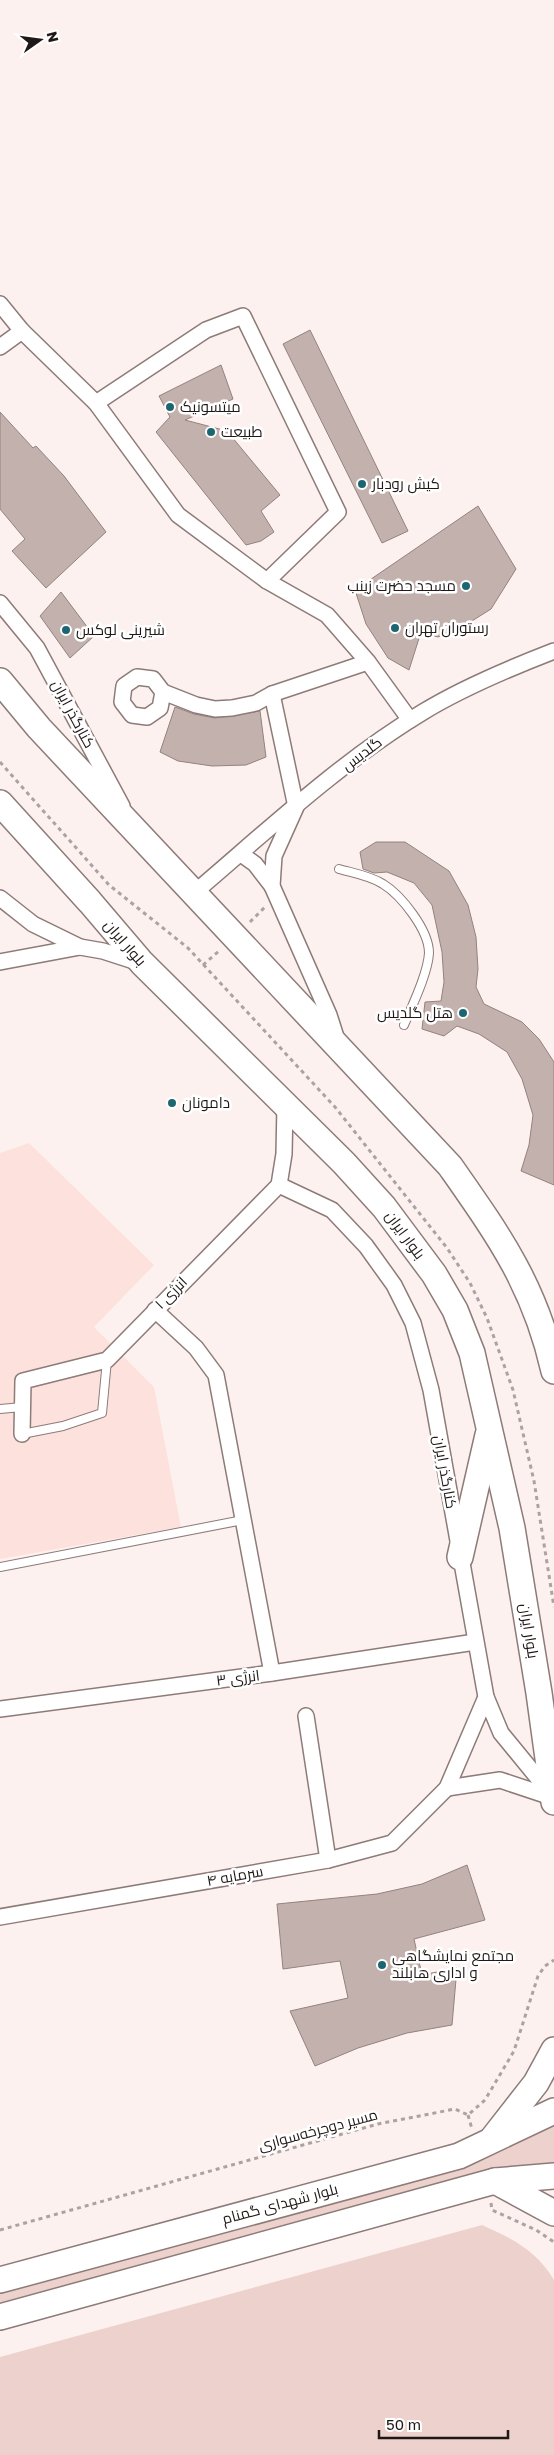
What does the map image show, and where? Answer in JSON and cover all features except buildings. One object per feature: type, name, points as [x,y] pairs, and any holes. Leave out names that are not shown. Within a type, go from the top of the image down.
[{"type":"main road","points":[[0,681],[39,728],[450,1166],[499,1235],[523,1278],[546,1336],[554,1371]]},
{"type":"main road","name":"بلوار ایران","points":[[0,803],[90,902],[142,963],[384,1207],[434,1274],[454,1310],[472,1353],[512,1528],[540,1693],[554,1802]]},
{"type":"main road","points":[[460,1557],[489,1428]]},
{"type":"main road","points":[[492,2140],[536,2083],[554,2050]]},
{"type":"main road","name":"بلوار شهدای گمنام","points":[[0,2280],[459,2156],[554,2112]]},
{"type":"main road","points":[[0,2317],[495,2181],[554,2176]]},
{"type":"main road","points":[[495,2181],[554,2213]]},
{"type":"street","points":[[0,304],[22,331],[96,403],[178,515],[266,581],[327,615],[368,662],[410,720]]},
{"type":"street","points":[[96,403],[206,330],[243,316],[338,512],[266,581]]},
{"type":"street","points":[[0,347],[22,331]]},
{"type":"street","name":"کنارگذر ایران","points":[[0,603],[37,648],[136,832]]},
{"type":"street","name":"گلدیس","points":[[194,894],[296,807],[368,749],[410,720],[473,686],[554,651]]},
{"type":"street","points":[[162,692],[196,705],[215,708],[256,703],[272,694],[368,662]]},
{"type":"street","points":[[272,694],[296,807],[274,856],[272,886]]},
{"type":"street","points":[[241,854],[255,864],[272,886],[329,1015],[340,1050]]},
{"type":"street","points":[[0,898],[33,924],[80,946],[142,963]]},
{"type":"street","points":[[0,962],[80,946]]},
{"type":"street","points":[[279,1185],[284,1154],[284,1105]]},
{"type":"street","name":"کنارگذر ایران","points":[[279,1185],[332,1210],[366,1246],[394,1284],[413,1324],[431,1390],[486,1697],[501,1734],[554,1798]]},
{"type":"street","name":"انرژی ۱","points":[[107,1360],[279,1185]]},
{"type":"street","points":[[155,1310],[196,1348],[216,1375],[272,1673]]},
{"type":"street","points":[[22,1434],[23,1381],[107,1360]]},
{"type":"street","name":"انرژی ۳","points":[[0,1708],[272,1673],[475,1642]]},
{"type":"street","points":[[447,1788],[486,1697]]},
{"type":"street","points":[[306,1716],[328,1860]]},
{"type":"street","points":[[447,1788],[500,1780],[554,1798]]},
{"type":"street","name":"سرمایه ۴","points":[[0,1917],[328,1860],[392,1843],[447,1788]]},
{"type":"lane","points":[[339,868],[382,883],[406,905],[422,930],[429,952],[420,987],[404,1026]]},
{"type":"lane","points":[[22,1434],[63,1426],[102,1413],[107,1360]]},
{"type":"lane","points":[[0,1409],[22,1407]]},
{"type":"lane","points":[[0,1567],[243,1520]]},
{"type":"path","name":"مسیر دوچرخه‌سواری","points":[[0,2230],[378,2124],[455,2109],[468,2115],[485,2100],[514,2051],[538,1976],[545,1966],[554,1960]]},
{"type":"shaded area","points":[[29,1143],[154,1265],[94,1327],[154,1387],[181,1527],[0,1559],[0,1153]]},
{"type":"shaded area","points":[[554,2124],[554,2165],[0,2305],[0,2285],[506,2148]]},
{"type":"shaded area","points":[[482,2225],[523,2246],[540,2261],[554,2280],[554,2455],[0,2455],[0,2357]]},
{"type":"place","name":"میتسونیک","points":[[170,407]]},
{"type":"place","name":"طبیعت","points":[[211,432]]},
{"type":"place","name":"کیش رودبار","points":[[362,484]]},
{"type":"place","name":"مسجد حضرت زینب","points":[[466,586]]},
{"type":"place","name":"رستوران تهران","points":[[395,628]]},
{"type":"place","name":"شيرينی لوكس","points":[[66,630]]},
{"type":"place","name":"هتل گلدیس","points":[[463,1013]]},
{"type":"place","name":"دامونان","points":[[172,1103]]},
{"type":"place","name":"مجتمع نمایشگاهی و اداری هابلند","points":[[382,1965]]}]
